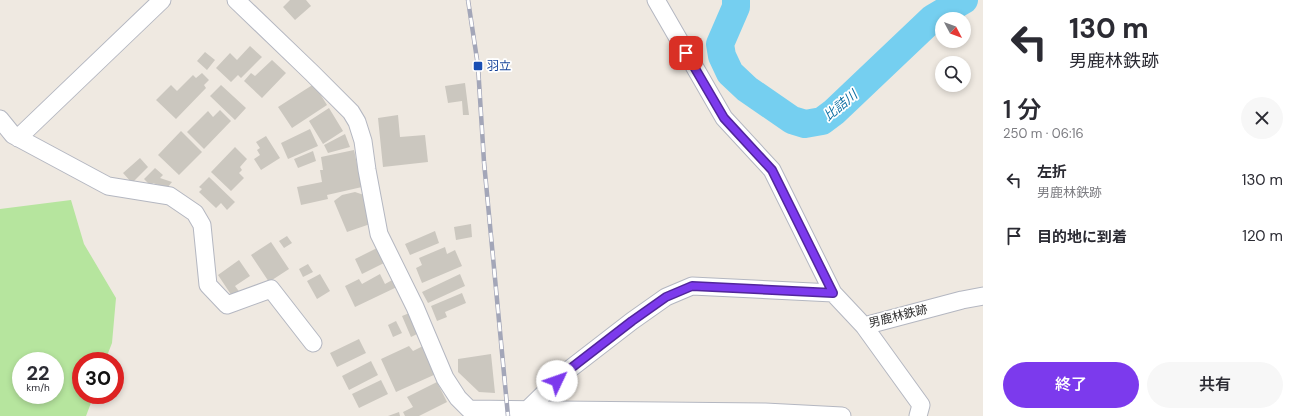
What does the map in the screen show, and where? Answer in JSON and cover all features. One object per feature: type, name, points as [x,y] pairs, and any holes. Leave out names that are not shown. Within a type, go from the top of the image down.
[{"type":"street","points":[[18,138],[162,0]]},
{"type":"street","points":[[236,0],[351,112],[357,122],[363,141],[379,234],[415,308],[445,378],[458,398],[469,408],[765,412],[842,416]]},
{"type":"street","name":"男鹿林鉄跡","points":[[656,0],[724,118],[772,170],[833,293],[864,326],[962,300],[983,296]]},
{"type":"street","points":[[0,119],[13,135],[108,186],[170,196],[195,214],[202,225],[208,285],[227,305],[271,288],[313,343]]},
{"type":"street","points":[[528,409],[566,372],[632,321],[666,297],[692,286],[833,293]]},
{"type":"street","points":[[864,326],[921,405],[918,416]]},
{"type":"street","points":[[457,416],[458,398]]},
{"type":"green space","points":[[71,200],[84,244],[116,298],[112,343],[108,352],[72,352],[72,404],[91,404],[86,416],[0,416],[0,209]]},
{"type":"building","points":[[290,0],[306,0],[311,6],[295,20],[283,7]]},
{"type":"building","points":[[250,46],[262,57],[241,78],[238,75],[231,82],[216,68],[230,53],[237,60]]},
{"type":"building","points":[[205,52],[215,60],[207,70],[197,61]]},
{"type":"building","points":[[272,60],[286,73],[262,98],[244,81],[251,73],[255,76]]},
{"type":"building","points":[[202,73],[209,80],[204,85],[206,88],[176,119],[156,100],[171,85],[177,91],[193,75],[196,78]]},
{"type":"building","points":[[465,83],[469,115],[463,115],[462,101],[448,103],[445,86]]},
{"type":"building","points":[[314,84],[327,105],[292,128],[278,107]]},
{"type":"building","points":[[221,85],[246,108],[235,120],[210,96]]},
{"type":"building","points":[[329,108],[343,131],[323,144],[309,121]]},
{"type":"building","points":[[220,110],[231,121],[204,149],[187,132],[208,111],[213,117]]},
{"type":"building","points":[[398,115],[400,137],[425,135],[428,162],[383,167],[378,118]]},
{"type":"building","points":[[310,129],[318,146],[288,159],[281,143]]},
{"type":"building","points":[[181,131],[202,152],[179,175],[158,155]]},
{"type":"building","points":[[345,134],[350,147],[328,153],[324,145]]},
{"type":"building","points":[[266,136],[280,158],[261,170],[254,159],[260,155],[257,150],[260,148],[256,142]]},
{"type":"building","points":[[235,147],[247,159],[240,167],[242,170],[239,173],[244,178],[231,191],[211,172]]},
{"type":"building","points":[[354,150],[362,187],[327,195],[328,199],[301,205],[297,187],[322,182],[320,170],[323,170],[321,157]]},
{"type":"building","points":[[313,151],[316,161],[298,168],[294,159]]},
{"type":"building","points":[[140,158],[148,167],[132,183],[123,173]]},
{"type":"building","points":[[155,168],[163,175],[160,178],[172,182],[167,188],[153,183],[151,186],[144,179]]},
{"type":"building","points":[[209,177],[235,202],[227,210],[221,203],[216,208],[199,192],[202,189],[199,187]]},
{"type":"building","points":[[355,192],[364,195],[373,223],[347,232],[334,201],[342,195]]},
{"type":"building","points":[[471,224],[472,237],[456,240],[454,227]]},
{"type":"building","points":[[435,231],[439,243],[410,255],[405,244]]},
{"type":"building","points":[[287,236],[292,243],[284,248],[279,241]]},
{"type":"building","points":[[271,242],[289,269],[269,282],[251,255]]},
{"type":"building","points":[[445,247],[447,254],[455,250],[462,266],[422,283],[416,268],[422,265],[419,258]]},
{"type":"building","points":[[377,248],[384,263],[362,274],[355,259]]},
{"type":"building","points":[[239,260],[250,276],[235,286],[241,294],[234,299],[218,275]]},
{"type":"building","points":[[308,264],[313,272],[303,277],[299,269]]},
{"type":"building","points":[[320,274],[330,291],[317,299],[307,281]]},
{"type":"building","points":[[380,274],[385,284],[396,278],[399,286],[355,307],[345,286],[359,279],[362,284]]},
{"type":"building","points":[[460,274],[465,286],[428,303],[422,292]]},
{"type":"building","points":[[462,293],[466,303],[445,312],[447,317],[437,321],[431,306]]},
{"type":"building","points":[[412,312],[421,332],[411,337],[402,316]]},
{"type":"building","points":[[396,321],[402,333],[393,337],[388,325]]},
{"type":"building","points":[[359,339],[366,353],[337,367],[330,353]]},
{"type":"building","points":[[409,346],[413,351],[423,346],[436,374],[396,392],[381,359]]},
{"type":"building","points":[[491,354],[495,393],[479,392],[458,372],[458,359]]},
{"type":"building","points":[[371,361],[378,375],[349,390],[342,376]]},
{"type":"building","points":[[381,380],[388,394],[359,408],[352,394]]},
{"type":"building","points":[[437,382],[447,402],[419,416],[405,416],[403,412],[413,407],[407,397]]},
{"type":"building","points":[[399,412],[400,416],[388,416]]},
{"type":"waterway","name":"比詰川","points":[[736,0],[736,7],[720,44],[722,56],[730,73],[747,89],[792,120],[805,124],[822,121],[834,112],[933,18],[964,0]]},
{"type":"railway","points":[[468,0],[478,66],[484,162],[508,416]]},
{"type":"place","name":"羽立","points":[[478,66]]},
{"type":"route","points":[[557,381],[566,372],[632,321],[666,297],[692,286],[833,293],[772,170],[724,118],[686,53]]}]
